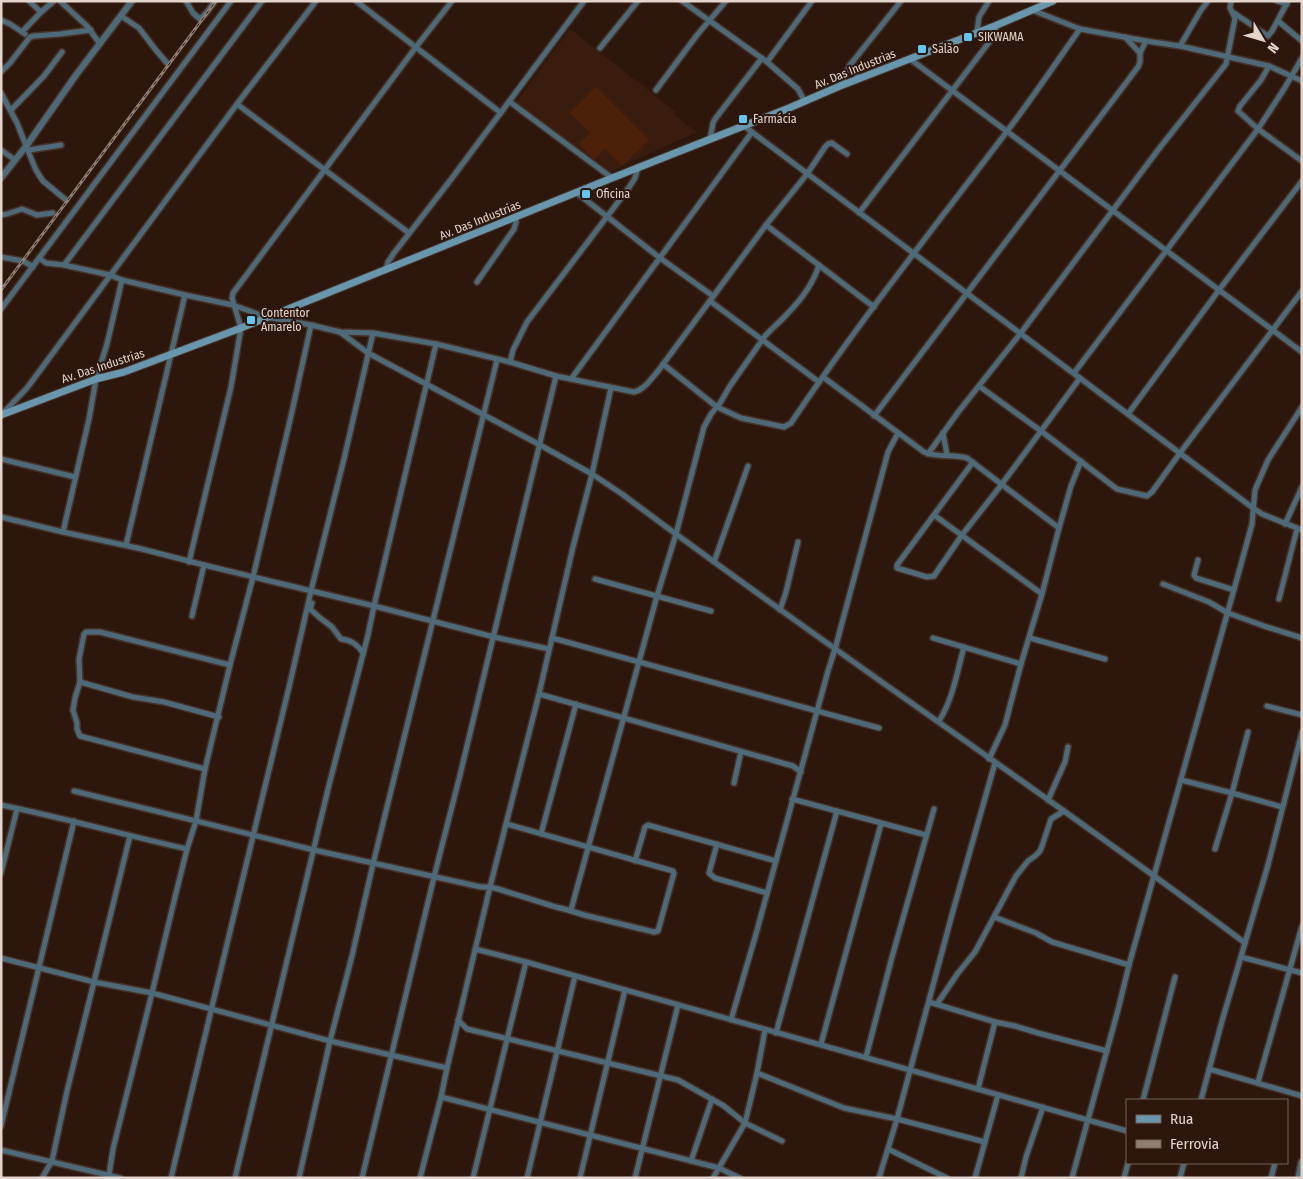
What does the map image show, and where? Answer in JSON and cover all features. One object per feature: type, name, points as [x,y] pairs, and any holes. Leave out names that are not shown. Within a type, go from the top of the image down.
[{"type":"main road","points":[[976,33],[1053,1]]},
{"type":"main road","name":"Av. Das Industrias","points":[[1,415],[96,379],[124,372],[171,355],[241,328],[976,33]]},
{"type":"street","points":[[29,1],[41,12]]},
{"type":"street","points":[[22,32],[54,1]]},
{"type":"street","points":[[60,1],[91,30],[100,44]]},
{"type":"street","points":[[1,178],[15,160],[28,148],[66,89],[132,1]]},
{"type":"street","points":[[186,1],[193,13],[200,19],[215,1]]},
{"type":"street","points":[[1,309],[230,1]]},
{"type":"street","points":[[64,265],[262,1]]},
{"type":"street","points":[[1,415],[27,388],[237,104],[316,1]]},
{"type":"street","points":[[356,1],[501,113]]},
{"type":"street","points":[[189,562],[231,387],[241,328],[232,298],[233,293],[452,1]]},
{"type":"street","points":[[386,269],[390,259],[409,233],[510,102],[584,1]]},
{"type":"street","points":[[600,48],[638,1]]},
{"type":"street","points":[[682,1],[767,62],[798,89],[804,102]]},
{"type":"street","points":[[656,90],[697,35],[726,1]]},
{"type":"street","points":[[767,62],[812,1]]},
{"type":"street","points":[[840,86],[850,65],[901,1]]},
{"type":"street","points":[[976,33],[979,17],[989,1]]},
{"type":"street","points":[[1180,46],[1208,1]]},
{"type":"street","points":[[928,454],[1158,150],[1223,68],[1228,57],[1235,18],[1230,8],[1231,1]]},
{"type":"street","points":[[1233,13],[1267,36],[1288,3],[1277,1]]},
{"type":"street","points":[[1032,10],[1080,29],[1180,46],[1269,66],[1302,81]]},
{"type":"street","points":[[121,16],[139,28],[167,62]]},
{"type":"street","points":[[1,20],[30,37]]},
{"type":"street","points":[[1278,21],[1302,41]]},
{"type":"street","points":[[859,213],[990,41],[997,24]]},
{"type":"street","points":[[663,364],[717,407],[741,418],[784,427],[791,422],[913,254],[1007,132],[1080,29]]},
{"type":"street","points":[[1,72],[30,37],[91,30]]},
{"type":"street","points":[[1125,37],[1140,53]]},
{"type":"street","points":[[874,416],[1138,67],[1140,53],[1146,41]]},
{"type":"street","points":[[11,110],[44,76],[62,52]]},
{"type":"street","points":[[710,140],[713,123],[716,118],[762,58]]},
{"type":"street","points":[[1074,373],[1258,129],[1302,58]]},
{"type":"street","points":[[910,59],[1302,352]]},
{"type":"street","points":[[850,65],[859,79]]},
{"type":"street","points":[[1269,66],[1261,80],[1238,110],[1258,129],[1302,161]]},
{"type":"street","points":[[1,92],[28,148],[35,168],[43,181],[66,200]]},
{"type":"street","points":[[510,102],[612,178]]},
{"type":"street","points":[[237,104],[409,233]]},
{"type":"street","points":[[744,126],[1253,508],[1262,514],[1300,530],[1279,599]]},
{"type":"street","points":[[571,379],[752,132]]},
{"type":"street","points":[[39,258],[46,263],[110,275],[122,280],[234,305],[266,317],[340,332],[373,333],[436,344],[510,362],[556,376],[634,392],[640,391],[663,364],[766,225],[807,174],[825,147],[832,143],[847,154]]},
{"type":"street","points":[[28,148],[61,145]]},
{"type":"street","points":[[1,150],[15,160]]},
{"type":"street","points":[[510,362],[523,328],[631,184],[638,168]]},
{"type":"street","points":[[1128,414],[1302,181]]},
{"type":"street","points":[[577,193],[712,298],[763,341],[928,454],[960,455],[967,458],[1059,528]]},
{"type":"street","points":[[1,214],[22,210],[37,215],[53,213]]},
{"type":"street","points":[[477,282],[514,229],[516,217]]},
{"type":"street","points":[[766,225],[874,307]]},
{"type":"street","points":[[1,257],[18,259],[33,267]]},
{"type":"street","points":[[571,910],[704,428],[730,386],[773,326],[786,316],[808,290],[819,265]]},
{"type":"street","points":[[815,277],[825,270]]},
{"type":"street","points":[[63,532],[96,379],[107,344],[122,280]]},
{"type":"street","points":[[979,386],[1118,489],[1147,496],[1152,492],[1302,291]]},
{"type":"street","points":[[126,545],[185,295]]},
{"type":"street","points":[[109,1175],[113,1149],[187,849],[196,820],[205,769],[253,577],[311,325]]},
{"type":"street","points":[[340,332],[368,353],[540,445],[592,474],[622,494],[780,610],[939,721],[1245,943]]},
{"type":"street","points":[[172,1178],[373,333]]},
{"type":"street","points":[[235,1178],[436,344]]},
{"type":"street","points":[[299,1178],[330,1041],[497,360]]},
{"type":"street","points":[[362,1178],[556,376]]},
{"type":"street","points":[[973,462],[896,565],[896,568],[927,577],[934,576],[962,535],[1080,378]]},
{"type":"street","points":[[420,1178],[441,1098],[490,887],[539,694],[611,388]]},
{"type":"street","points":[[1072,1178],[1129,965],[1252,524],[1256,490],[1263,469],[1302,407]]},
{"type":"street","points":[[943,432],[947,455]]},
{"type":"street","points":[[731,1020],[888,452],[898,433]]},
{"type":"street","points":[[1,459],[76,477]]},
{"type":"street","points":[[989,759],[1005,725],[1059,528],[1081,461]]},
{"type":"street","points":[[714,562],[748,466]]},
{"type":"street","points":[[1285,524],[1302,487]]},
{"type":"street","points":[[934,515],[1042,594]]},
{"type":"street","points":[[1,517],[126,545],[311,593],[374,606],[549,649]]},
{"type":"street","points":[[780,610],[798,542]]},
{"type":"street","points":[[1198,560],[1194,575],[1196,578],[1234,590]]},
{"type":"street","points":[[192,616],[204,565]]},
{"type":"street","points":[[595,579],[711,611]]},
{"type":"street","points":[[1163,584],[1209,602],[1228,613],[1302,638]]},
{"type":"street","points":[[311,593],[313,596],[310,609],[332,627],[341,639],[351,641],[363,653]]},
{"type":"street","points":[[205,769],[80,736],[73,710],[74,698],[80,682],[79,659],[84,634],[86,632],[100,632],[230,666]]},
{"type":"street","points":[[552,638],[879,728]]},
{"type":"street","points":[[933,638],[1022,664]]},
{"type":"street","points":[[1030,638],[1105,659]]},
{"type":"street","points":[[939,721],[951,697],[964,647]]},
{"type":"street","points":[[80,682],[133,697],[164,702],[219,717]]},
{"type":"street","points":[[539,694],[793,766],[801,772]]},
{"type":"street","points":[[541,834],[576,704]]},
{"type":"street","points":[[1267,706],[1302,715]]},
{"type":"street","points":[[1215,849],[1248,732]]},
{"type":"street","points":[[1201,1099],[1268,865],[1302,732]]},
{"type":"street","points":[[1048,800],[1065,762],[1068,746]]},
{"type":"street","points":[[734,783],[741,752]]},
{"type":"street","points":[[879,1178],[897,1119],[952,911],[995,763]]},
{"type":"street","points":[[793,766],[803,764]]},
{"type":"street","points":[[1181,780],[1282,808]]},
{"type":"street","points":[[74,791],[374,864],[481,887],[490,887],[556,908],[571,910],[592,917],[657,932],[668,899],[674,872],[507,824]]},
{"type":"street","points":[[792,799],[926,836]]},
{"type":"street","points":[[937,1004],[975,952],[1016,876],[1028,861],[1040,852],[1054,804]]},
{"type":"street","points":[[1,805],[187,849]]},
{"type":"street","points":[[1,873],[18,809]]},
{"type":"street","points":[[866,1057],[934,809]]},
{"type":"street","points":[[1051,819],[1064,811]]},
{"type":"street","points":[[776,1032],[837,812]]},
{"type":"street","points":[[1,1126],[74,821]]},
{"type":"street","points":[[821,1044],[881,824]]},
{"type":"street","points":[[635,861],[645,827],[648,825],[776,860]]},
{"type":"street","points":[[42,1178],[52,1162],[67,1091],[130,836]]},
{"type":"street","points":[[717,844],[709,872],[710,875],[767,894]]},
{"type":"street","points":[[994,917],[1036,933],[1052,942],[1129,965]]},
{"type":"street","points":[[1258,1082],[1288,970],[1302,926]]},
{"type":"street","points":[[476,949],[1126,1131]]},
{"type":"street","points":[[1241,957],[1302,973]]},
{"type":"street","points":[[1,958],[94,982],[152,994],[330,1041],[447,1068]]},
{"type":"street","points":[[473,1178],[526,962]]},
{"type":"street","points":[[527,1178],[575,976]]},
{"type":"street","points":[[1143,1099],[1175,977]]},
{"type":"street","points":[[580,1178],[625,990]]},
{"type":"street","points":[[928,1002],[995,1022],[1107,1051]]},
{"type":"street","points":[[635,1178],[678,1005]]},
{"type":"street","points":[[458,1020],[467,1029]]},
{"type":"street","points":[[978,1089],[995,1022]]},
{"type":"street","points":[[456,1030],[467,1029],[507,1038],[678,1080],[724,1106],[744,1122],[782,1141]]},
{"type":"street","points":[[713,1178],[744,1122],[757,1073],[765,1030]]},
{"type":"street","points":[[1210,1069],[1302,1096]]},
{"type":"street","points":[[757,1073],[839,1106],[985,1142]]},
{"type":"street","points":[[975,1178],[998,1095]]},
{"type":"street","points":[[441,1098],[719,1168],[740,1178]]},
{"type":"street","points":[[691,1161],[712,1099]]},
{"type":"street","points":[[1021,1178],[1042,1107]]},
{"type":"street","points":[[888,1149],[947,1178]]},
{"type":"street","points":[[1,1150],[120,1178]]},
{"type":"street","points":[[1298,1178],[1301,1162]]},
{"type":"street","points":[[1124,1178],[1128,1164]]},
{"type":"street","points":[[1180,1178],[1184,1164]]},
{"type":"street","points":[[1271,1178],[1275,1164]]},
{"type":"street","points":[[86,1178],[89,1171]]},
{"type":"shaded area","points":[[570,29],[676,112],[674,115],[697,132],[609,172],[516,102]]},
{"type":"shaded area","points":[[596,87],[649,140],[622,166],[605,149],[594,159],[579,144],[590,133],[570,113]]},
{"type":"railway","points":[[1,290],[216,1]]},
{"type":"place","name":"SIKWAMA","points":[[968,37]]},
{"type":"place","name":"Salão","points":[[922,49]]},
{"type":"place","name":"Farmácia","points":[[743,119]]},
{"type":"place","name":"Oficina","points":[[586,194]]},
{"type":"place","name":"Contentor Amarelo","points":[[251,320]]}]
